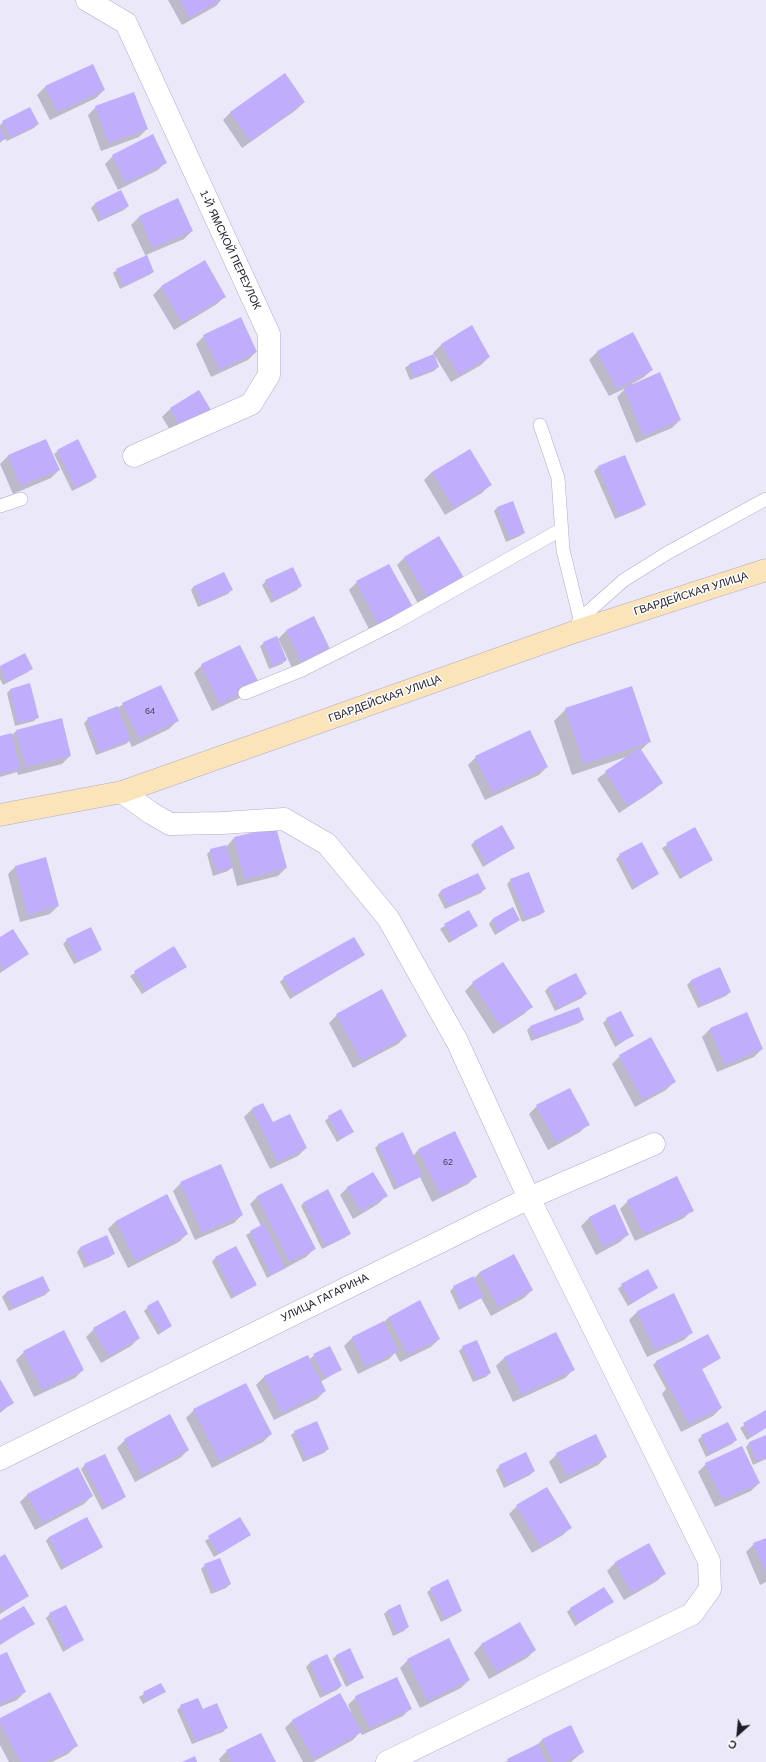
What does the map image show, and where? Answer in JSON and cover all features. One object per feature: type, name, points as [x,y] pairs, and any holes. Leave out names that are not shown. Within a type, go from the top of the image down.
[{"type":"street","name":"1-Й ЯМСКОЙ ПЕРЕУЛОК","points":[[87,0],[126,23],[269,334],[269,375],[251,404],[134,456]]},
{"type":"street","name":"ГВАРДЕЙСКАЯ УЛИЦА","points":[[0,815],[122,792],[577,626],[766,570]]},
{"type":"street","points":[[122,792],[151,813],[170,824],[222,823],[284,819],[327,844],[392,924],[457,1041],[529,1198],[709,1561],[710,1589],[692,1614],[387,1762]]},
{"type":"street","name":"УЛИЦА ГАГАРИНА","points":[[0,1459],[529,1198],[654,1144]]},
{"type":"lane","points":[[540,425],[558,478],[563,550],[577,626]]},
{"type":"lane","points":[[0,506],[21,499]]},
{"type":"lane","points":[[577,626],[624,580],[668,552],[766,499]]},
{"type":"lane","points":[[245,693],[302,670],[388,627],[562,529]]},
{"type":"building","points":[[180,0],[221,0],[190,18]]},
{"type":"building","points":[[93,64],[105,90],[58,112],[45,86]]},
{"type":"building","points":[[285,73],[305,102],[251,141],[230,112]]},
{"type":"building","points":[[134,92],[148,129],[109,143],[95,106]]},
{"type":"building","points":[[30,107],[39,124],[11,138],[2,121]]},
{"type":"building","points":[[0,125],[6,139],[0,141]]},
{"type":"building","points":[[153,134],[167,163],[126,183],[112,155]]},
{"type":"building","points":[[121,190],[129,206],[102,219],[95,203]]},
{"type":"building","points":[[178,198],[193,231],[153,248],[139,216]]},
{"type":"building","points":[[147,255],[154,272],[124,286],[116,269]]},
{"type":"building","points":[[205,260],[226,297],[182,322],[161,286]]},
{"type":"building","points":[[241,317],[257,352],[220,370],[203,335]]},
{"type":"building","points":[[472,325],[490,357],[459,375],[441,344]]},
{"type":"building","points":[[633,332],[653,370],[617,389],[597,351]]},
{"type":"building","points":[[434,354],[439,367],[414,377],[409,364]]},
{"type":"building","points":[[660,372],[681,420],[644,436],[624,388]]},
{"type":"building","points":[[199,390],[211,410],[181,427],[170,408]]},
{"type":"building","points":[[46,439],[60,470],[21,486],[8,455]]},
{"type":"building","points":[[78,439],[97,477],[76,488],[57,450]]},
{"type":"building","points":[[470,449],[492,485],[454,508],[432,472]]},
{"type":"building","points":[[625,455],[646,505],[619,516],[598,466]]},
{"type":"building","points":[[513,501],[525,533],[510,538],[497,507]]},
{"type":"building","points":[[439,536],[466,581],[430,602],[404,557]]},
{"type":"building","points":[[389,564],[414,609],[380,627],[356,581]]},
{"type":"building","points":[[293,567],[302,586],[275,600],[265,580]]},
{"type":"building","points":[[224,572],[233,590],[202,604],[194,586]]},
{"type":"building","points":[[314,616],[331,651],[303,664],[286,630]]},
{"type":"building","points":[[277,636],[287,660],[273,666],[263,642]]},
{"type":"building","points":[[240,645],[260,685],[220,704],[201,664]]},
{"type":"building","points":[[25,653],[33,669],[7,682],[0,666]]},
{"type":"building","points":[[30,683],[39,718],[18,723],[10,689]]},
{"type":"building","points":[[161,685],[179,721],[140,739],[122,703]]},
{"type":"building","points":[[632,686],[651,742],[584,764],[565,708]]},
{"type":"building","points":[[118,706],[131,740],[100,752],[87,718]]},
{"type":"building","points":[[62,718],[71,756],[26,767],[16,730]]},
{"type":"building","points":[[530,730],[548,767],[493,793],[475,756]]},
{"type":"building","points":[[12,733],[21,769],[0,774],[0,736]]},
{"type":"building","points":[[640,748],[663,783],[628,806],[605,771]]},
{"type":"building","points":[[502,825],[515,848],[487,864],[474,841]]},
{"type":"building","points":[[276,827],[287,868],[245,879],[234,837]]},
{"type":"building","points":[[695,827],[713,860],[684,876],[666,843]]},
{"type":"building","points":[[642,842],[659,874],[636,887],[619,854]]},
{"type":"building","points":[[226,845],[233,868],[217,872],[210,849]]},
{"type":"building","points":[[46,857],[59,906],[28,915],[15,866]]},
{"type":"building","points":[[529,872],[545,912],[526,919],[510,879]]},
{"type":"building","points":[[478,873],[486,889],[448,906],[441,890]]},
{"type":"building","points":[[513,907],[520,920],[499,932],[492,919]]},
{"type":"building","points":[[469,910],[478,926],[453,940],[444,924]]},
{"type":"building","points":[[91,927],[102,950],[78,961],[66,939]]},
{"type":"building","points":[[13,929],[29,954],[4,970],[0,963],[0,937]]},
{"type":"building","points":[[354,937],[365,955],[294,995],[283,977]]},
{"type":"building","points":[[174,946],[187,967],[146,991],[134,971]]},
{"type":"building","points":[[503,962],[533,1007],[501,1027],[472,982]]},
{"type":"building","points":[[720,967],[731,992],[702,1005],[691,980]]},
{"type":"building","points":[[576,973],[587,994],[559,1008],[548,987]]},
{"type":"building","points":[[382,989],[407,1036],[362,1061],[336,1014]]},
{"type":"building","points":[[579,1007],[584,1020],[535,1038],[530,1026]]},
{"type":"building","points":[[621,1011],[634,1036],[619,1043],[606,1018]]},
{"type":"building","points":[[747,1012],[763,1049],[725,1065],[710,1028]]},
{"type":"building","points":[[651,1037],[676,1082],[643,1100],[619,1055]]},
{"type":"building","points":[[570,1088],[590,1125],[556,1142],[536,1105]]},
{"type":"building","points":[[263,1103],[273,1122],[290,1114],[307,1148],[278,1162],[252,1108]]},
{"type":"building","points":[[341,1109],[354,1132],[341,1139],[328,1116]]},
{"type":"building","points":[[455,1131],[477,1177],[441,1195],[418,1149]]},
{"type":"building","points":[[403,1132],[423,1176],[398,1187],[378,1144]]},
{"type":"building","points":[[221,1164],[243,1215],[203,1233],[180,1182]]},
{"type":"building","points":[[373,1172],[388,1196],[361,1211],[347,1187]]},
{"type":"building","points":[[677,1176],[694,1211],[644,1234],[627,1200]]},
{"type":"building","points":[[282,1183],[316,1249],[290,1262],[257,1196]]},
{"type":"building","points":[[328,1189],[351,1234],[326,1246],[304,1202]]},
{"type":"building","points":[[167,1194],[188,1234],[136,1261],[116,1221]]},
{"type":"building","points":[[615,1204],[629,1235],[604,1247],[589,1217]]},
{"type":"building","points":[[265,1223],[286,1268],[271,1275],[250,1231]]},
{"type":"building","points":[[107,1235],[115,1254],[88,1265],[80,1247]]},
{"type":"building","points":[[236,1246],[257,1285],[235,1296],[215,1257]]},
{"type":"building","points":[[514,1254],[533,1290],[499,1308],[480,1272]]},
{"type":"building","points":[[648,1269],[658,1288],[632,1303],[621,1284]]},
{"type":"building","points":[[43,1276],[50,1291],[13,1308],[6,1292]]},
{"type":"building","points":[[474,1276],[484,1297],[462,1307],[453,1286]]},
{"type":"building","points":[[674,1293],[693,1333],[655,1350],[637,1311]]},
{"type":"building","points":[[158,1300],[172,1326],[162,1332],[147,1306]]},
{"type":"building","points":[[420,1300],[440,1339],[408,1355],[389,1317]]},
{"type":"building","points":[[125,1310],[140,1338],[109,1356],[93,1328]]},
{"type":"building","points":[[384,1321],[399,1351],[366,1367],[352,1337]]},
{"type":"building","points":[[64,1330],[84,1370],[43,1390],[23,1351]]},
{"type":"building","points":[[556,1332],[575,1370],[522,1395],[504,1357]]},
{"type":"building","points":[[708,1334],[721,1358],[702,1369],[722,1408],[689,1424],[656,1361]]},
{"type":"building","points":[[477,1340],[491,1373],[477,1379],[462,1346]]},
{"type":"building","points":[[330,1346],[342,1370],[325,1378],[313,1354]]},
{"type":"building","points":[[308,1355],[326,1391],[282,1413],[264,1376]]},
{"type":"building","points":[[0,1379],[14,1403],[0,1411]]},
{"type":"building","points":[[246,1383],[272,1434],[220,1461],[193,1409]]},
{"type":"building","points":[[766,1410],[766,1428],[751,1437],[743,1423]]},
{"type":"building","points":[[170,1414],[189,1450],[143,1475],[124,1439]]},
{"type":"building","points":[[317,1421],[329,1449],[307,1459],[294,1431]]},
{"type":"building","points":[[728,1422],[737,1440],[710,1454],[701,1435]]},
{"type":"building","points":[[596,1434],[607,1457],[568,1476],[556,1453]]},
{"type":"building","points":[[766,1435],[766,1458],[757,1461],[749,1442]]},
{"type":"building","points":[[742,1446],[760,1483],[723,1500],[705,1463]]},
{"type":"building","points":[[526,1452],[535,1471],[508,1485],[499,1465]]},
{"type":"building","points":[[105,1454],[126,1497],[106,1507],[84,1464]]},
{"type":"building","points":[[78,1467],[93,1496],[43,1523],[27,1494]]},
{"type":"building","points":[[547,1487],[572,1528],[541,1546],[516,1505]]},
{"type":"building","points":[[87,1517],[103,1547],[65,1567],[49,1537]]},
{"type":"building","points":[[240,1517],[251,1535],[219,1554],[208,1536]]},
{"type":"building","points":[[766,1538],[766,1572],[753,1543]]},
{"type":"building","points":[[649,1543],[666,1574],[632,1593],[615,1562]]},
{"type":"building","points":[[5,1554],[29,1596],[4,1611],[0,1604],[0,1557]]},
{"type":"building","points":[[220,1558],[231,1584],[215,1591],[204,1564]]},
{"type":"building","points":[[448,1579],[462,1611],[445,1619],[430,1588]]},
{"type":"building","points":[[604,1587],[614,1602],[579,1623],[570,1608]]},
{"type":"building","points":[[400,1604],[409,1627],[397,1633],[388,1610]]},
{"type":"building","points":[[66,1605],[84,1640],[67,1649],[49,1613]]},
{"type":"building","points":[[24,1606],[35,1624],[0,1644],[0,1620]]},
{"type":"building","points":[[520,1622],[536,1650],[497,1672],[481,1644]]},
{"type":"building","points":[[449,1638],[470,1680],[428,1701],[407,1659]]},
{"type":"building","points":[[350,1648],[364,1678],[350,1684],[336,1655]]},
{"type":"building","points":[[7,1652],[26,1692],[0,1704],[0,1655]]},
{"type":"building","points":[[327,1654],[342,1686],[324,1694],[310,1662]]},
{"type":"building","points":[[397,1677],[412,1709],[370,1728],[355,1696]]},
{"type":"building","points":[[161,1683],[166,1692],[147,1701],[143,1692]]},
{"type":"building","points":[[50,1692],[78,1746],[46,1762],[21,1762],[0,1722],[0,1718]]},
{"type":"building","points":[[340,1693],[362,1732],[314,1759],[292,1720]]},
{"type":"building","points":[[198,1698],[203,1709],[217,1703],[228,1728],[196,1741],[180,1705]]},
{"type":"building","points":[[571,1725],[584,1752],[565,1762],[553,1762],[542,1739]]},
{"type":"building","points":[[261,1733],[276,1762],[232,1762],[226,1750]]},
{"type":"building","points":[[538,1744],[547,1762],[509,1762],[507,1759]]},
{"type":"building","points":[[195,1756],[197,1762],[182,1762]]}]
